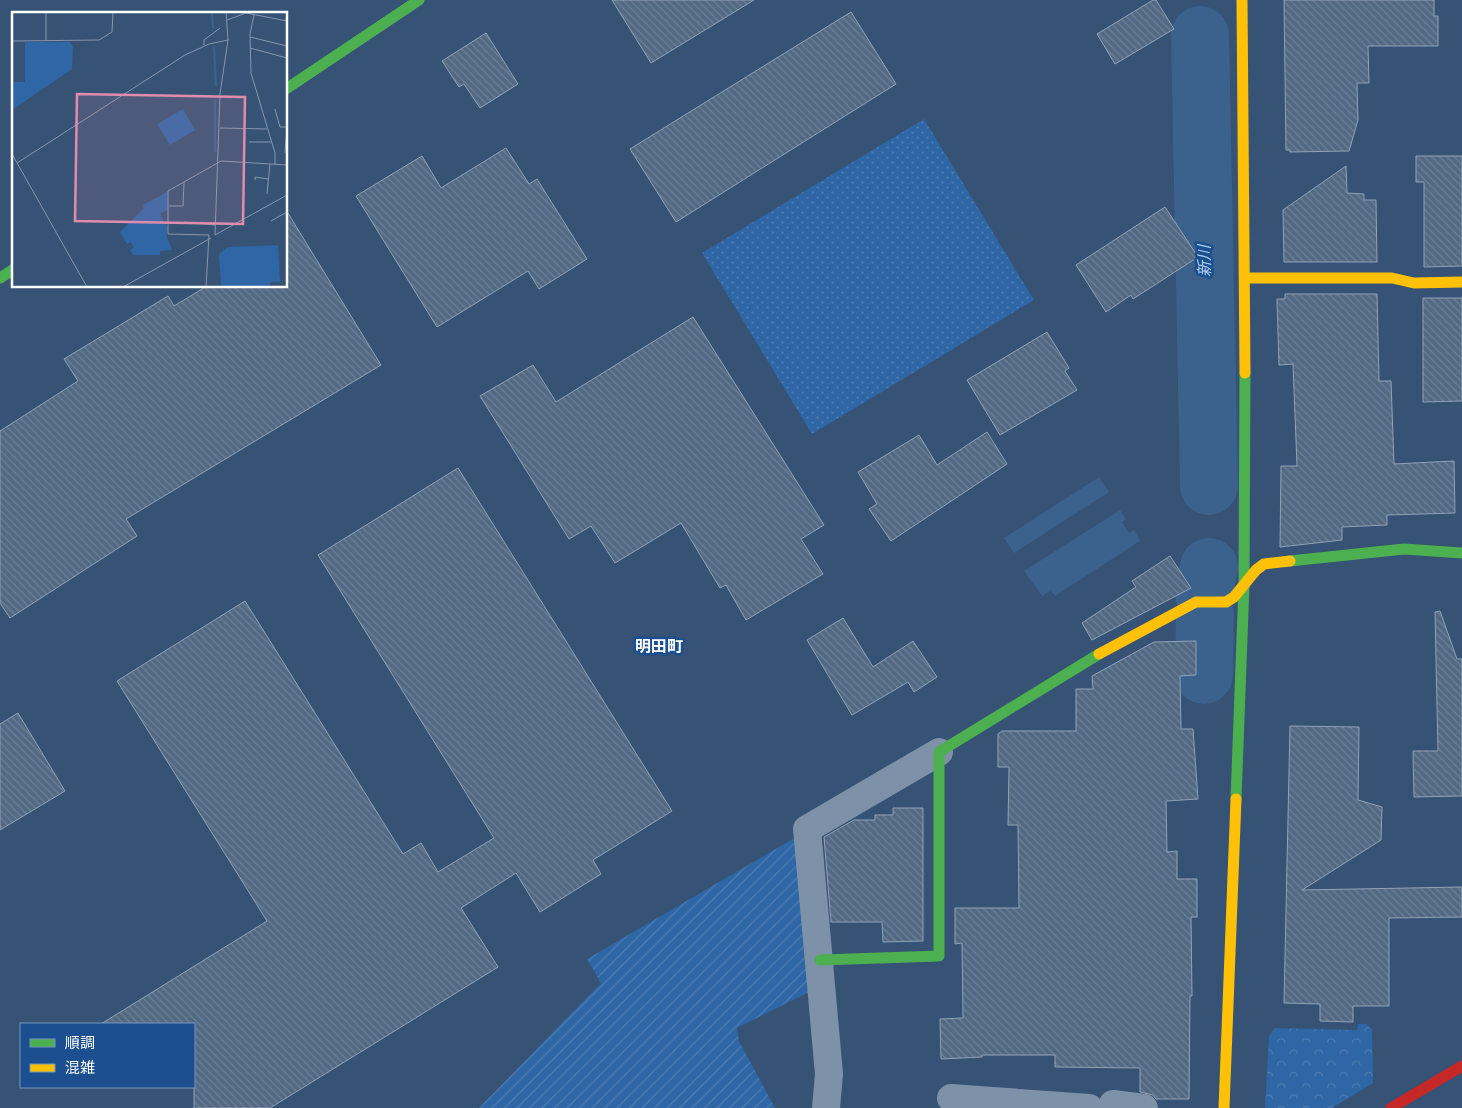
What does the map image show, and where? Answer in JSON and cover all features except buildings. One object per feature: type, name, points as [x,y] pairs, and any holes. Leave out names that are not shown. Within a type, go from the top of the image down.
[{"type":"street","points":[[288,88],[420,0]]},
{"type":"street","points":[[1224,1108],[1244,585],[1245,278],[1242,0]]},
{"type":"street","points":[[0,278],[12,270]]},
{"type":"street","points":[[1245,278],[1392,278],[1414,283],[1462,282]]},
{"type":"street","points":[[826,1108],[829,1074],[807,829],[939,752],[1102,652],[1196,602],[1226,602],[1234,597],[1264,564],[1404,549],[1462,553]]},
{"type":"street","points":[[820,960],[938,956],[939,752]]},
{"type":"street","points":[[1391,1108],[1462,1066]]},
{"type":"street","points":[[951,1098],[1089,1108]]},
{"type":"street","points":[[1113,1108],[1113,1104],[1144,1108]]},
{"type":"green space","points":[[924,119],[1034,300],[812,434],[702,253]]},
{"type":"green space","points":[[798,836],[813,990],[737,1028],[739,1041],[775,1108],[479,1108],[601,983],[587,959]]},
{"type":"green space","points":[[1358,1024],[1366,1024],[1372,1030],[1373,1083],[1332,1108],[1265,1108],[1269,1036],[1275,1028],[1357,1030]]},
{"type":"shaded area","points":[[1099,477],[1109,492],[1014,553],[1004,538]]},
{"type":"shaded area","points":[[1120,510],[1126,519],[1122,522],[1129,533],[1134,530],[1140,541],[1055,596],[1051,591],[1042,596],[1024,571]]},
{"type":"waterway","name":"新川","points":[[1200,35],[1209,486]]},
{"type":"waterway","name":"新川","points":[[1204,594],[1209,567]]},
{"type":"waterway","name":"新川","points":[[1204,675],[1205,615]]},
{"type":"traffic: fast","points":[[288,88],[419,0]]},
{"type":"traffic: fast","points":[[0,278],[12,270]]},
{"type":"traffic: fast","points":[[1236,799],[1244,585],[1245,373]]},
{"type":"traffic: fast","points":[[1290,561],[1404,549],[1462,553]]},
{"type":"traffic: fast","points":[[820,960],[939,956],[939,752],[1099,654]]},
{"type":"traffic: slow","points":[[1242,0],[1245,373]]},
{"type":"traffic: slow","points":[[1245,278],[1392,278],[1414,283],[1462,282]]},
{"type":"traffic: slow","points":[[1099,654],[1196,602],[1226,602],[1234,597],[1256,570],[1264,564],[1290,561]]},
{"type":"traffic: slow","points":[[1224,1108],[1236,799]]},
{"type":"traffic: jam","points":[[1391,1108],[1462,1066]]},
{"type":"district","name":"明田町","points":[[659,646]]}]
